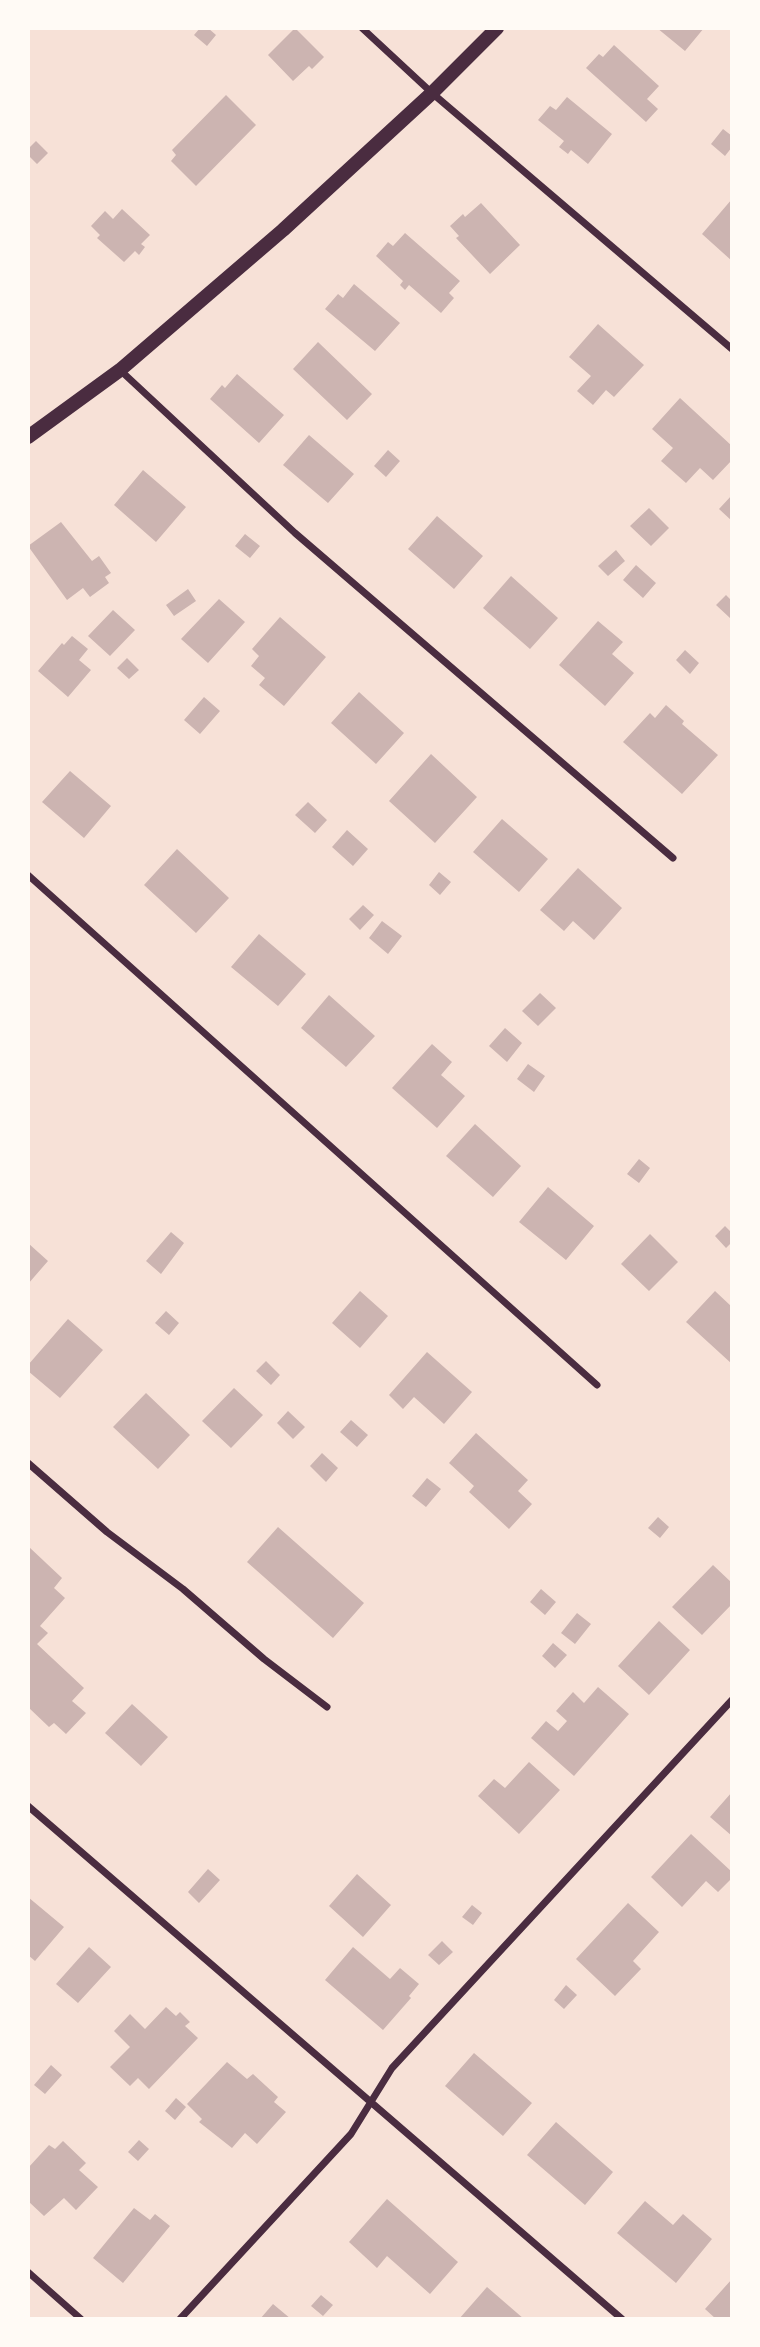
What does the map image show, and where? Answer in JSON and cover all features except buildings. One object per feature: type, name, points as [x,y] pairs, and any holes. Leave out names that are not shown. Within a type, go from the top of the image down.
[{"type":"main road","points":[[28,437],[120,370],[284,230],[432,93],[497,28]]},
{"type":"street","points":[[362,28],[432,93],[732,349]]},
{"type":"street","points":[[120,370],[295,533],[673,858]]},
{"type":"street","points":[[28,875],[597,1385]]},
{"type":"street","points":[[28,1463],[107,1532],[183,1589],[264,1659],[327,1707]]},
{"type":"street","points":[[180,2319],[351,2134],[391,2067],[732,1700]]},
{"type":"street","points":[[28,1806],[622,2319]]},
{"type":"street","points":[[28,2272],[81,2319]]}]
